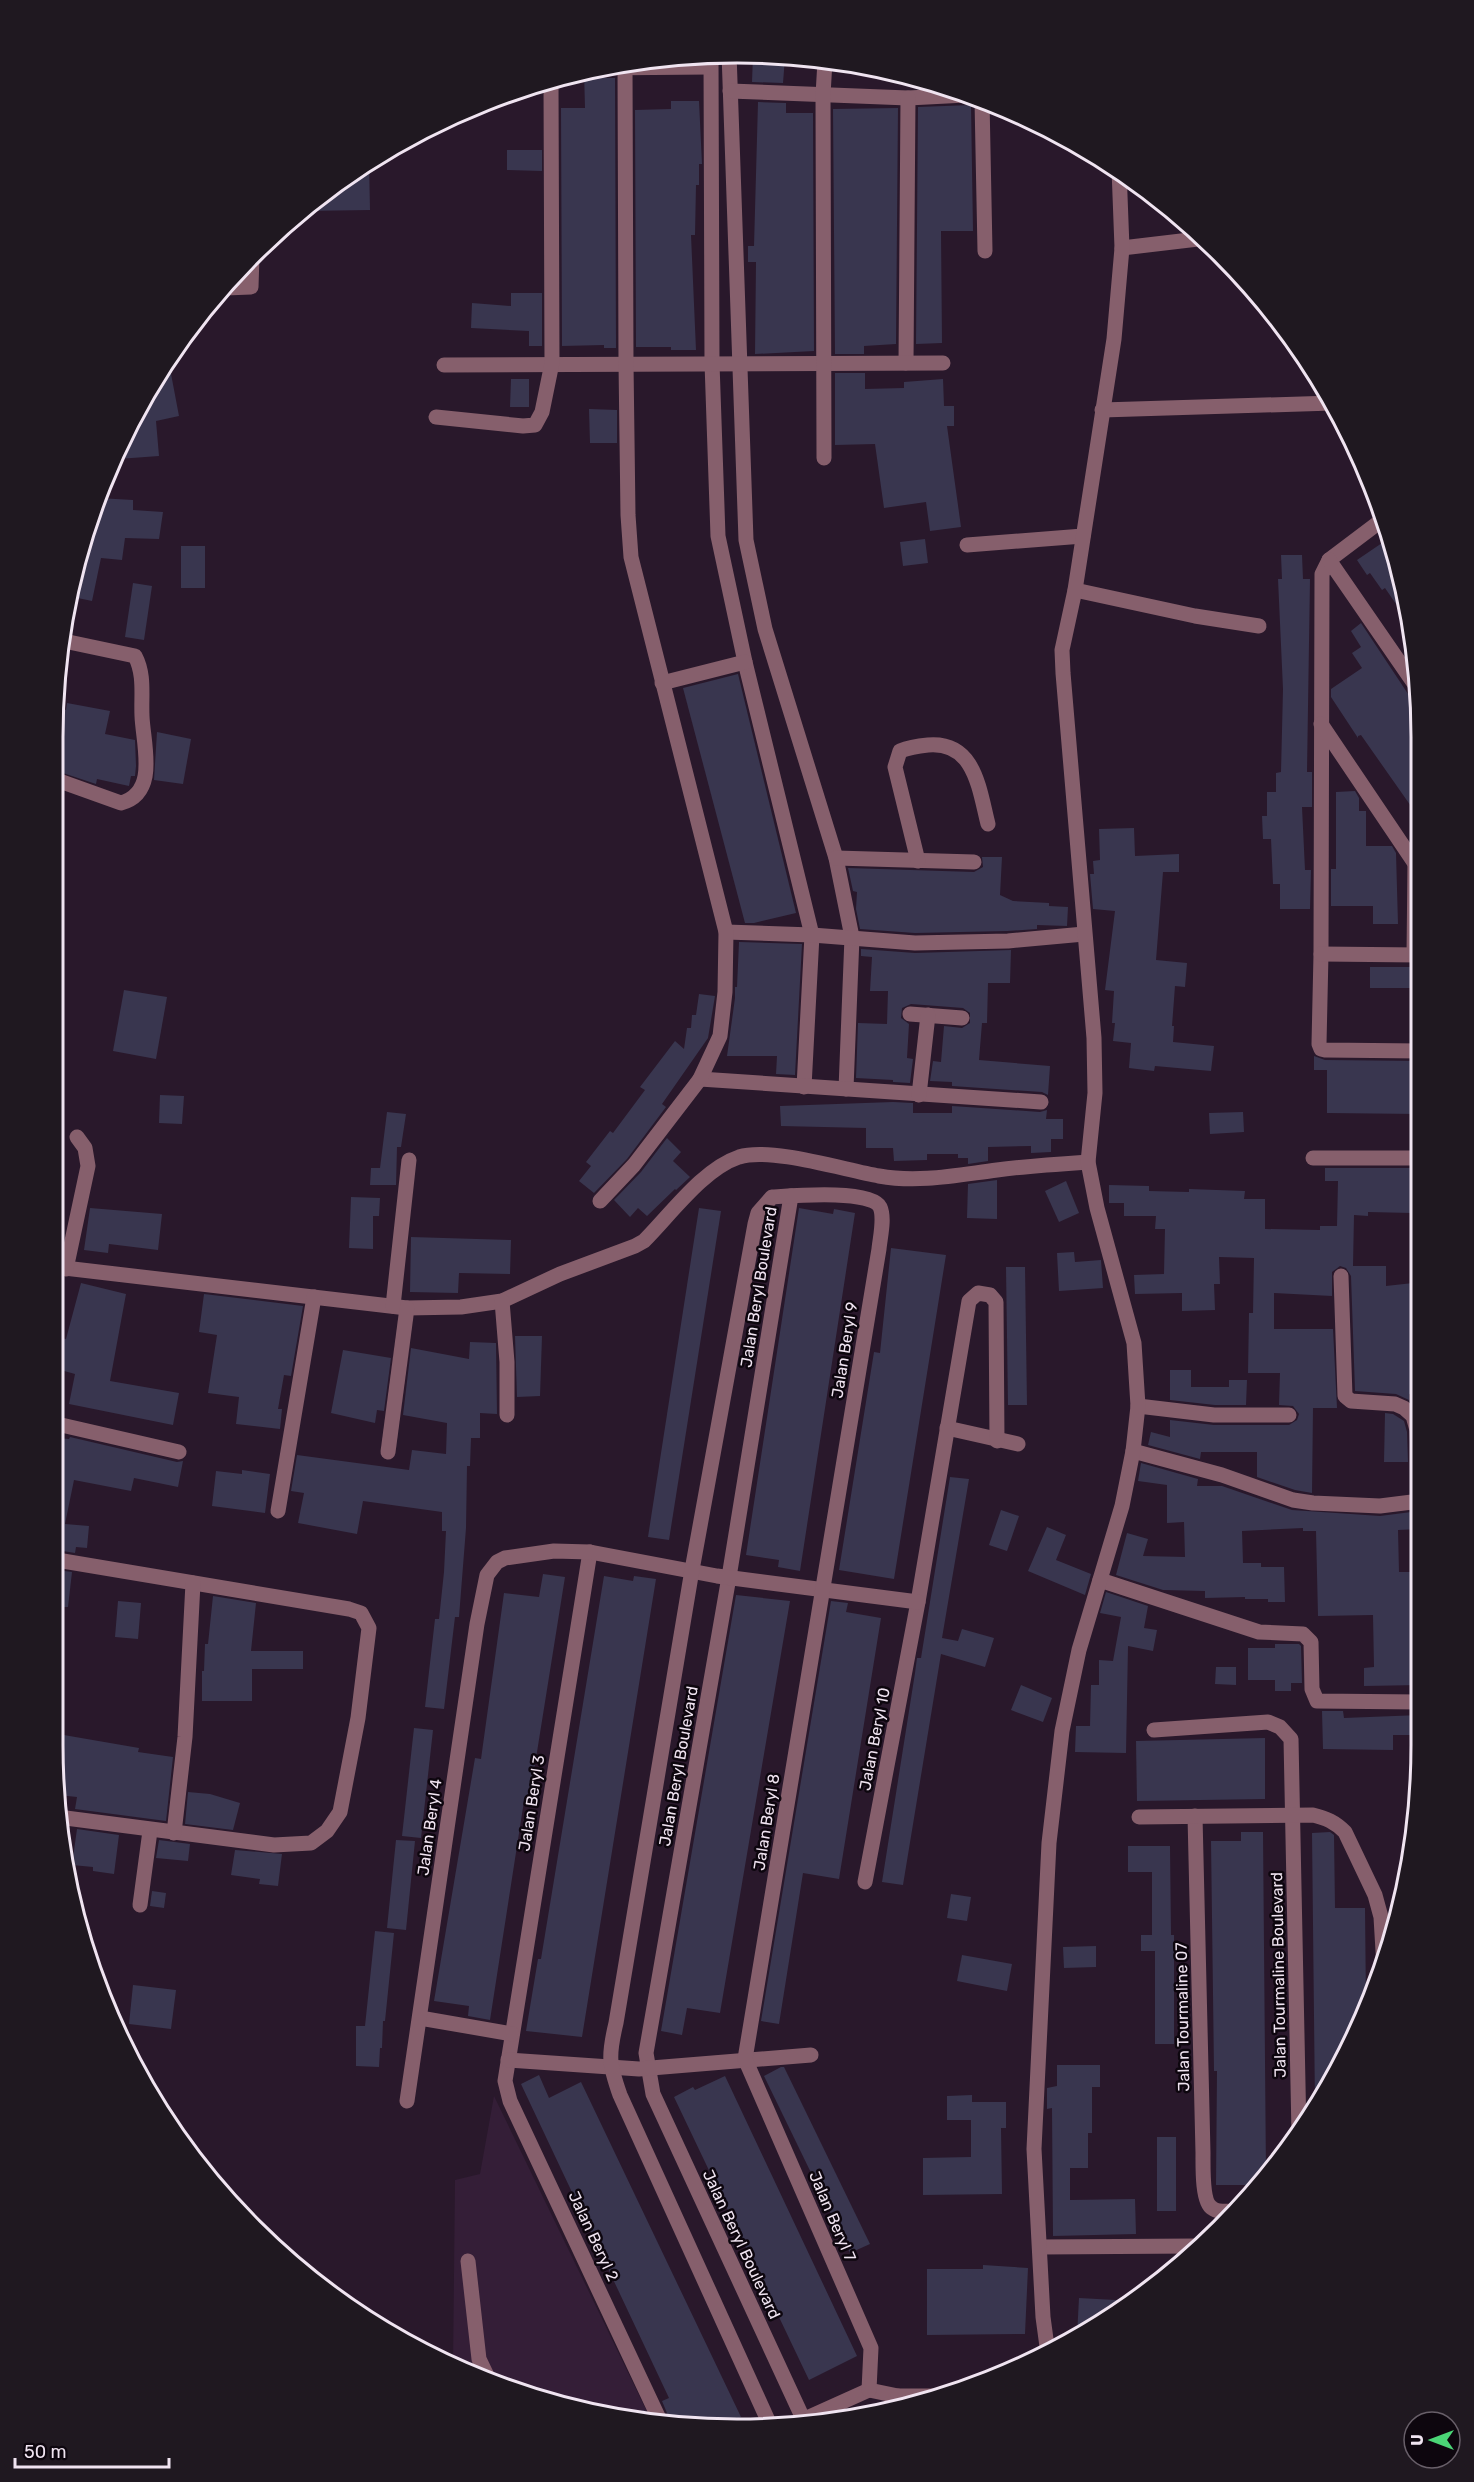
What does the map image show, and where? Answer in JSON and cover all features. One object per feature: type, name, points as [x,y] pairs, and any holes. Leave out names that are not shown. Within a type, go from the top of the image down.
[{"type":"street","points":[[729,63],[746,540],[765,629],[836,858],[852,938],[846,1089]]},
{"type":"street","points":[[710,64],[712,363],[718,536],[738,633],[812,935],[804,1087]]},
{"type":"street","points":[[824,458],[825,69]]},
{"type":"street","points":[[600,1200],[634,1165],[700,1079],[720,1036],[725,992],[726,932],[631,558],[628,515],[626,363],[625,73]]},
{"type":"street","points":[[436,417],[523,426],[535,425],[542,412],[552,363],[551,90]]},
{"type":"street","points":[[730,91],[908,98],[944,96]]},
{"type":"street","points":[[906,363],[908,98]]},
{"type":"street","points":[[982,109],[985,251]]},
{"type":"street","points":[[1046,2343],[1043,2318],[1034,2149],[1049,1842],[1062,1731],[1079,1650],[1122,1506],[1133,1451],[1138,1406],[1134,1343],[1097,1208],[1088,1162],[1095,1093],[1094,1038],[1062,673],[1062,650],[1074,590],[1114,339],[1122,248],[1120,183]]},
{"type":"street","points":[[1122,248],[1192,240]]},
{"type":"street","points":[[235,287],[251,286],[252,269]]},
{"type":"street","points":[[444,365],[943,363]]},
{"type":"street","points":[[1102,410],[1323,403]]},
{"type":"street","points":[[1376,524],[1329,560],[1322,574],[1321,954],[1318,1038],[1321,1049],[1411,1051]]},
{"type":"street","points":[[967,545],[1083,536]]},
{"type":"street","points":[[1329,560],[1408,674]]},
{"type":"street","points":[[1074,590],[1195,616],[1259,626]]},
{"type":"street","points":[[738,633],[765,629]]},
{"type":"street","points":[[63,782],[121,803],[131,800],[139,790],[146,774],[147,756],[142,719],[143,688],[140,665],[135,656],[70,641]]},
{"type":"street","points":[[662,683],[745,662]]},
{"type":"street","points":[[1321,723],[1411,853]]},
{"type":"street","points":[[918,861],[895,767],[900,751],[909,747],[936,745],[956,749],[972,769],[988,824]]},
{"type":"street","points":[[836,858],[974,862]]},
{"type":"street","points":[[726,932],[812,935],[915,943],[952,943],[1084,934]]},
{"type":"street","points":[[1321,954],[1411,955]]},
{"type":"street","points":[[910,1014],[962,1018]]},
{"type":"street","points":[[919,1095],[928,1015]]},
{"type":"street","points":[[700,1079],[1041,1102]]},
{"type":"street","points":[[63,1260],[88,1166],[86,1148],[77,1137]]},
{"type":"street","points":[[63,1268],[400,1307],[461,1307],[502,1301],[560,1274],[635,1246],[644,1241],[712,1170],[745,1156],[796,1159],[910,1181],[1013,1168],[1088,1162]]},
{"type":"street","points":[[1313,1158],[1411,1158]]},
{"type":"street","points":[[388,1452],[409,1160]]},
{"type":"street","name":"Jalan Beryl 9","points":[[791,1196],[802,1194],[864,1198],[874,1201],[880,1208],[882,1219],[879,1249],[822,1590]]},
{"type":"street","name":"Jalan Beryl Boulevard","points":[[767,2418],[620,2095],[611,2044],[697,1571],[758,1212],[772,1197],[791,1196],[723,1576],[643,2068],[797,2416]]},
{"type":"street","points":[[1341,1276],[1345,1396],[1351,1401],[1395,1404],[1411,1414]]},
{"type":"street","points":[[590,1552],[723,1576],[918,1602],[969,1301],[978,1293],[990,1295],[996,1302],[997,1441]]},
{"type":"street","points":[[278,1510],[314,1297]]},
{"type":"street","points":[[502,1301],[507,1362],[507,1414]]},
{"type":"street","points":[[1138,1406],[1214,1415],[1289,1415]]},
{"type":"street","points":[[63,1425],[179,1452]]},
{"type":"street","points":[[947,1428],[1018,1444]]},
{"type":"street","points":[[1133,1451],[1222,1475],[1303,1501],[1380,1506],[1411,1502]]},
{"type":"street","name":"Jalan Beryl 4","points":[[407,2101],[477,1624],[488,1575],[497,1562],[505,1558],[554,1551],[590,1552]]},
{"type":"street","name":"Jalan Beryl 3","points":[[508,2060],[590,1552]]},
{"type":"street","points":[[63,1561],[349,1609],[361,1613],[369,1628],[358,1718],[340,1812],[327,1830],[311,1842],[274,1845],[150,1831],[67,1818]]},
{"type":"street","points":[[1100,1581],[1259,1632],[1303,1634],[1311,1642],[1312,1689],[1317,1701],[1411,1702]]},
{"type":"street","points":[[174,1833],[185,1737],[193,1583]]},
{"type":"street","name":"Jalan Beryl 8","points":[[746,2059],[822,1590]]},
{"type":"street","name":"Jalan Beryl 10","points":[[865,1882],[918,1602]]},
{"type":"street","name":"Jalan Tourmaline Boulevard","points":[[1154,1730],[1268,1722],[1280,1727],[1292,1739],[1299,2116]]},
{"type":"street","points":[[1139,1817],[1293,1815],[1326,1818],[1345,1832],[1375,1895],[1381,1917],[1382,1938]]},
{"type":"street","name":"Jalan Tourmaline 07","points":[[1196,1816],[1206,2200],[1210,2208],[1224,2211]]},
{"type":"street","points":[[140,1905],[150,1831]]},
{"type":"street","points":[[420,2018],[512,2034]]},
{"type":"street","points":[[508,2060],[643,2068],[811,2055]]},
{"type":"street","name":"Jalan Beryl 7","points":[[746,2059],[871,2348],[869,2390]]},
{"type":"street","name":"Jalan Beryl 2","points":[[508,2060],[505,2080],[510,2101],[657,2414]]},
{"type":"street","points":[[1040,2247],[1188,2246]]},
{"type":"street","points":[[468,2261],[479,2359],[484,2370]]},
{"type":"street","points":[[820,2414],[869,2390],[896,2400]]},
{"type":"shaded area","points":[[494,2096],[648,2413],[563,2396],[479,2368],[453,2356],[455,2180],[480,2174]]},
{"type":"building","points":[[753,63],[784,64],[783,83],[752,82]]},
{"type":"building","points":[[615,78],[616,348],[604,348],[604,345],[562,346],[561,108],[585,108],[584,81]]},
{"type":"building","points":[[671,101],[699,101],[702,164],[699,164],[699,185],[696,185],[695,235],[691,235],[696,350],[636,347],[635,110],[671,109]]},
{"type":"building","points":[[758,102],[786,103],[786,113],[813,113],[814,351],[755,354],[756,262],[748,262],[748,246],[754,246]]},
{"type":"building","points":[[971,105],[973,231],[941,231],[942,343],[916,344],[918,107]]},
{"type":"building","points":[[898,108],[896,344],[864,346],[864,354],[835,354],[833,109]]},
{"type":"building","points":[[507,150],[542,150],[542,171],[507,170]]},
{"type":"building","points":[[369,173],[370,210],[316,211]]},
{"type":"building","points":[[511,293],[542,293],[542,346],[529,346],[529,331],[471,328],[472,303],[511,306]]},
{"type":"building","points":[[171,373],[179,416],[156,421],[159,456],[124,459],[153,400]]},
{"type":"building","points":[[835,373],[865,373],[865,389],[904,388],[904,382],[943,379],[944,406],[954,406],[954,426],[947,426],[961,527],[930,531],[926,502],[884,508],[875,444],[835,445]]},
{"type":"building","points":[[511,379],[529,379],[529,407],[510,407]]},
{"type":"building","points":[[589,409],[617,410],[617,443],[590,443]]},
{"type":"building","points":[[107,499],[133,500],[133,510],[163,512],[159,539],[125,538],[122,560],[101,558],[92,601],[78,598],[86,563]]},
{"type":"building","points":[[925,539],[928,563],[903,566],[900,542]]},
{"type":"building","points":[[1382,543],[1398,607],[1385,588],[1382,590],[1370,573],[1367,575],[1357,560]]},
{"type":"building","points":[[181,546],[205,546],[205,588],[181,588]]},
{"type":"building","points":[[1281,555],[1302,555],[1303,579],[1310,579],[1307,772],[1312,772],[1312,807],[1302,807],[1305,870],[1311,870],[1310,909],[1280,909],[1280,884],[1273,884],[1271,839],[1263,839],[1262,816],[1267,816],[1267,792],[1276,792],[1276,773],[1281,772],[1283,689],[1278,579],[1282,579]]},
{"type":"building","points":[[133,583],[152,586],[144,640],[125,637]]},
{"type":"building","points":[[1361,623],[1410,697],[1411,806],[1361,735],[1358,738],[1331,697],[1331,689],[1362,668],[1352,653],[1361,647],[1351,631]]},
{"type":"building","points":[[738,674],[796,913],[754,923],[745,923],[683,688]]},
{"type":"building","points":[[67,703],[110,711],[105,734],[135,740],[135,776],[131,776],[129,786],[97,779],[96,784],[63,773],[64,710],[66,710]]},
{"type":"building","points":[[157,732],[191,739],[183,784],[154,780]]},
{"type":"building","points":[[1355,791],[1359,798],[1359,811],[1366,811],[1366,846],[1392,846],[1396,853],[1398,924],[1373,924],[1373,906],[1331,906],[1331,869],[1336,869],[1336,792]]},
{"type":"building","points":[[1134,828],[1135,856],[1179,854],[1179,872],[1163,872],[1156,960],[1187,963],[1185,987],[1175,986],[1173,1042],[1214,1046],[1211,1071],[1155,1066],[1154,1071],[1129,1068],[1131,1043],[1113,1041],[1114,991],[1105,990],[1115,911],[1093,909],[1090,874],[1094,874],[1093,861],[1100,860],[1099,829]]},
{"type":"building","points":[[982,857],[1002,857],[1000,895],[1013,901],[1049,903],[1049,906],[1068,907],[1067,926],[1037,925],[1037,929],[1007,931],[915,933],[860,929],[856,909],[857,892],[853,891],[848,868],[974,872],[983,867]]},
{"type":"building","points":[[739,942],[802,944],[795,1075],[776,1074],[777,1056],[727,1056],[735,987],[737,987]]},
{"type":"building","points":[[861,949],[915,953],[1011,950],[1010,983],[988,983],[987,1023],[982,1023],[979,1060],[1050,1066],[1048,1095],[1042,1092],[952,1086],[952,1082],[930,1081],[933,1061],[941,1062],[944,1026],[962,1028],[970,1023],[970,1013],[963,1008],[911,1004],[902,1008],[901,1018],[909,1024],[907,1058],[913,1059],[910,1083],[856,1078],[858,1023],[887,1024],[888,991],[870,991],[872,957],[861,956]]},
{"type":"building","points":[[1370,967],[1411,967],[1411,988],[1370,988]]},
{"type":"building","points":[[124,990],[167,997],[156,1059],[113,1051]]},
{"type":"building","points":[[699,994],[715,996],[708,1038],[662,1104],[666,1107],[627,1159],[594,1193],[579,1181],[591,1166],[586,1162],[610,1131],[613,1133],[645,1090],[640,1087],[675,1041],[684,1049],[687,1028],[691,1028],[692,1015],[696,1015]]},
{"type":"building","points":[[1314,1056],[1325,1060],[1411,1061],[1411,1114],[1327,1113],[1327,1070],[1314,1070]]},
{"type":"building","points":[[160,1095],[184,1096],[182,1124],[159,1123]]},
{"type":"building","points":[[913,1103],[913,1113],[952,1113],[952,1106],[1040,1112],[1047,1110],[1046,1119],[1063,1119],[1063,1139],[1051,1139],[1051,1152],[1031,1153],[1031,1146],[988,1147],[988,1161],[968,1164],[968,1158],[958,1158],[958,1154],[927,1154],[927,1160],[894,1161],[893,1148],[866,1148],[866,1128],[781,1126],[780,1106]]},
{"type":"building","points":[[387,1112],[406,1114],[401,1147],[397,1147],[396,1185],[370,1185],[371,1168],[380,1168]]},
{"type":"building","points":[[1243,1112],[1244,1132],[1210,1134],[1209,1113]]},
{"type":"building","points":[[667,1138],[681,1152],[673,1161],[690,1177],[647,1216],[638,1208],[630,1217],[614,1200],[641,1172]]},
{"type":"building","points":[[1325,1168],[1411,1168],[1411,1213],[1368,1212],[1368,1216],[1354,1215],[1353,1266],[1386,1266],[1386,1286],[1411,1283],[1411,1394],[1409,1394],[1409,1400],[1396,1394],[1355,1391],[1351,1276],[1346,1268],[1340,1266],[1332,1272],[1332,1296],[1274,1293],[1274,1329],[1333,1329],[1337,1408],[1313,1408],[1312,1493],[1295,1490],[1257,1477],[1257,1452],[1201,1452],[1200,1459],[1148,1445],[1151,1432],[1170,1437],[1170,1420],[1214,1425],[1289,1425],[1297,1420],[1299,1414],[1293,1406],[1279,1405],[1280,1373],[1248,1373],[1249,1313],[1253,1313],[1254,1258],[1219,1257],[1220,1284],[1214,1284],[1215,1310],[1182,1311],[1182,1293],[1135,1294],[1134,1275],[1164,1274],[1165,1229],[1155,1229],[1156,1216],[1124,1216],[1124,1203],[1109,1203],[1109,1185],[1149,1186],[1149,1191],[1189,1192],[1189,1189],[1245,1191],[1244,1199],[1265,1199],[1265,1229],[1320,1230],[1320,1226],[1337,1226],[1338,1181],[1325,1181]]},
{"type":"building","points":[[997,1180],[997,1219],[967,1218],[968,1184]]},
{"type":"building","points":[[1066,1181],[1079,1213],[1059,1222],[1045,1191]]},
{"type":"building","points":[[351,1197],[380,1198],[379,1216],[373,1216],[373,1249],[349,1248]]},
{"type":"building","points":[[90,1208],[162,1214],[158,1250],[109,1244],[108,1253],[84,1250]]},
{"type":"building","points":[[699,1208],[721,1211],[669,1540],[648,1537]]},
{"type":"building","points":[[799,1208],[833,1214],[834,1209],[855,1213],[800,1571],[778,1567],[779,1560],[746,1555]]},
{"type":"building","points":[[411,1237],[511,1240],[510,1274],[459,1273],[458,1293],[410,1292]]},
{"type":"building","points":[[891,1248],[946,1255],[894,1579],[839,1570],[874,1352],[880,1353]]},
{"type":"building","points":[[1074,1252],[1075,1262],[1101,1260],[1103,1288],[1059,1291],[1057,1253]]},
{"type":"building","points":[[1006,1267],[1025,1267],[1027,1405],[1008,1405]]},
{"type":"building","points":[[81,1283],[126,1294],[110,1381],[179,1393],[173,1425],[69,1404],[75,1374],[63,1371],[63,1338],[66,1339]]},
{"type":"building","points":[[204,1294],[303,1306],[291,1376],[284,1375],[278,1409],[282,1409],[280,1429],[236,1424],[239,1397],[208,1393],[217,1335],[199,1332]]},
{"type":"building","points":[[515,1336],[542,1336],[540,1396],[517,1397]]},
{"type":"building","points":[[470,1342],[496,1343],[497,1414],[480,1413],[480,1438],[471,1438],[470,1466],[467,1466],[466,1528],[459,1617],[455,1617],[444,1709],[425,1707],[435,1619],[439,1619],[444,1572],[446,1531],[442,1531],[442,1512],[363,1501],[357,1534],[298,1523],[304,1493],[291,1491],[297,1455],[409,1470],[412,1450],[446,1454],[447,1423],[403,1415],[411,1348],[469,1359]]},
{"type":"building","points":[[343,1350],[391,1358],[384,1411],[377,1410],[375,1423],[331,1413]]},
{"type":"building","points":[[1170,1370],[1191,1370],[1191,1387],[1229,1387],[1229,1380],[1247,1380],[1246,1405],[1215,1405],[1170,1400]]},
{"type":"building","points":[[1385,1413],[1393,1414],[1404,1421],[1407,1432],[1408,1462],[1384,1462]]},
{"type":"building","points":[[70,1437],[177,1462],[183,1461],[178,1487],[134,1478],[131,1491],[74,1480],[65,1524],[89,1526],[87,1548],[76,1547],[75,1553],[63,1551],[63,1438]]},
{"type":"building","points":[[1141,1463],[1198,1479],[1197,1486],[1222,1486],[1292,1510],[1380,1516],[1411,1512],[1411,1529],[1398,1530],[1399,1572],[1411,1572],[1411,1685],[1364,1686],[1364,1668],[1374,1667],[1373,1615],[1318,1616],[1316,1531],[1303,1531],[1303,1528],[1242,1531],[1243,1563],[1261,1563],[1261,1567],[1284,1567],[1285,1602],[1268,1602],[1268,1599],[1245,1599],[1245,1597],[1205,1598],[1205,1591],[1163,1590],[1116,1575],[1127,1533],[1148,1539],[1143,1556],[1185,1557],[1184,1522],[1167,1523],[1167,1485],[1138,1481]]},
{"type":"building","points":[[242,1470],[270,1474],[265,1513],[212,1506],[216,1471],[242,1474]]},
{"type":"building","points":[[950,1477],[969,1479],[942,1638],[958,1641],[962,1629],[994,1638],[985,1667],[941,1654],[903,1885],[882,1882],[917,1658],[921,1658]]},
{"type":"building","points":[[1001,1510],[1019,1516],[1007,1551],[989,1545]]},
{"type":"building","points":[[1047,1527],[1066,1535],[1056,1560],[1091,1574],[1085,1595],[1028,1571]]},
{"type":"building","points":[[63,1571],[72,1572],[68,1607],[63,1607]]},
{"type":"building","points":[[543,1574],[565,1577],[529,1802],[524,1801],[490,2020],[468,2016],[469,2006],[434,2001],[475,1758],[481,1759],[504,1593],[539,1597]]},
{"type":"building","points":[[604,1576],[633,1581],[634,1576],[656,1579],[582,2037],[526,2031],[538,1959],[541,1959]]},
{"type":"building","points":[[1106,1592],[1148,1606],[1144,1628],[1157,1630],[1153,1651],[1128,1646],[1126,1753],[1075,1752],[1076,1726],[1090,1726],[1091,1685],[1099,1685],[1099,1660],[1113,1661],[1121,1617],[1100,1613]]},
{"type":"building","points":[[736,1595],[790,1601],[720,2013],[687,2008],[682,2035],[661,2031]]},
{"type":"building","points":[[213,1596],[256,1603],[251,1651],[303,1651],[303,1669],[252,1669],[252,1701],[202,1701],[202,1671],[204,1671],[205,1644],[208,1644]]},
{"type":"building","points":[[118,1601],[141,1603],[138,1639],[115,1637]]},
{"type":"building","points":[[831,1601],[848,1603],[846,1612],[881,1618],[839,1879],[803,1873],[779,2024],[761,2021]]},
{"type":"building","points":[[1275,1644],[1299,1644],[1301,1646],[1302,1683],[1291,1683],[1291,1691],[1275,1691],[1275,1680],[1248,1680],[1248,1648],[1275,1648]]},
{"type":"building","points":[[1216,1667],[1236,1667],[1236,1685],[1215,1684]]},
{"type":"building","points":[[1021,1685],[1052,1698],[1043,1722],[1011,1710]]},
{"type":"building","points":[[1322,1711],[1343,1711],[1344,1718],[1411,1715],[1411,1735],[1393,1735],[1393,1750],[1323,1749]]},
{"type":"building","points":[[414,1728],[433,1730],[421,1838],[402,1836]]},
{"type":"building","points":[[63,1735],[139,1748],[138,1752],[173,1757],[166,1821],[75,1809],[77,1797],[65,1796]]},
{"type":"building","points":[[1265,1738],[1265,1799],[1137,1801],[1136,1741]]},
{"type":"building","points":[[188,1792],[210,1794],[240,1803],[233,1830],[185,1824]]},
{"type":"building","points":[[77,1829],[119,1835],[114,1874],[93,1871],[93,1867],[74,1865]]},
{"type":"building","points":[[1241,1832],[1263,1832],[1266,2162],[1247,2185],[1216,2185],[1217,2071],[1214,2071],[1211,1841],[1241,1841]]},
{"type":"building","points":[[1330,1832],[1334,1835],[1335,1908],[1365,1908],[1366,1987],[1341,2043],[1315,2092],[1312,1833]]},
{"type":"building","points":[[159,1840],[190,1844],[188,1861],[156,1858]]},
{"type":"building","points":[[396,1840],[415,1841],[406,1930],[387,1928]]},
{"type":"building","points":[[1128,1846],[1170,1846],[1171,1935],[1174,1935],[1174,2044],[1155,2044],[1155,1951],[1141,1951],[1141,1935],[1152,1935],[1152,1872],[1128,1872]]},
{"type":"building","points":[[235,1850],[282,1854],[278,1886],[259,1884],[260,1879],[231,1875]]},
{"type":"building","points":[[152,1891],[166,1893],[164,1908],[150,1906]]},
{"type":"building","points":[[951,1894],[971,1897],[967,1921],[947,1918]]},
{"type":"building","points":[[375,1931],[394,1933],[385,2021],[383,2021],[382,2048],[380,2048],[379,2067],[356,2066],[356,2026],[365,2026]]},
{"type":"building","points":[[1096,1946],[1096,1967],[1064,1968],[1063,1947]]},
{"type":"building","points":[[962,1955],[1012,1964],[1007,1991],[957,1981]]},
{"type":"building","points":[[133,1985],[176,1990],[171,2029],[129,2024]]},
{"type":"building","points":[[1057,2065],[1100,2065],[1100,2087],[1092,2087],[1092,2133],[1088,2133],[1088,2168],[1070,2168],[1070,2200],[1135,2199],[1136,2234],[1053,2236],[1052,2108],[1047,2109],[1047,2088],[1057,2086]]},
{"type":"building","points":[[784,2067],[870,2244],[850,2253],[764,2076]]},
{"type":"building","points":[[539,2075],[549,2098],[581,2082],[741,2417],[737,2419],[693,2418],[668,2415],[662,2401],[669,2398],[521,2084]]},
{"type":"building","points":[[725,2076],[857,2356],[809,2380],[674,2097],[693,2087],[695,2090]]},
{"type":"building","points":[[972,2095],[972,2102],[1006,2102],[1006,2128],[1001,2128],[1002,2194],[923,2195],[923,2158],[971,2157],[971,2120],[947,2120],[947,2096]]},
{"type":"building","points":[[1157,2137],[1176,2137],[1176,2211],[1157,2211]]},
{"type":"building","points":[[983,2265],[1028,2268],[1025,2334],[927,2335],[927,2269],[983,2269]]},
{"type":"building","points":[[1079,2298],[1118,2300],[1111,2305],[1077,2327]]}]
